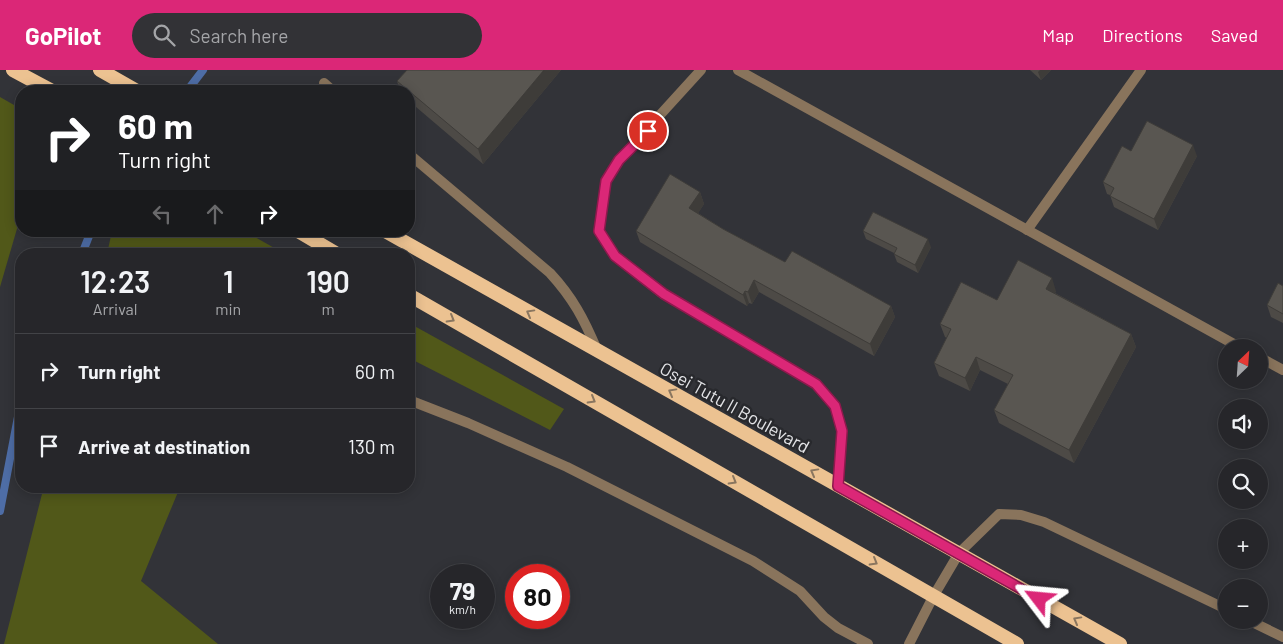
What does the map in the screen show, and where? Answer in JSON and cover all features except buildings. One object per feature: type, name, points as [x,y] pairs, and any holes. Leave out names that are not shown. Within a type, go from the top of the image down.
[{"type":"highway","points":[[13,70],[41,85]]},
{"type":"highway","points":[[100,70],[126,85]]},
{"type":"highway","points":[[308,237],[327,248]]},
{"type":"highway","name":"Osei Tutu II Boulevard","points":[[396,237],[1120,644]]},
{"type":"highway","points":[[415,298],[1017,644]]},
{"type":"street","points":[[701,70],[619,160],[606,181],[599,231],[615,256],[664,294],[816,384],[835,406],[842,431],[838,486]]},
{"type":"street","points":[[738,70],[1226,339]]},
{"type":"street","points":[[1027,230],[1141,70]]},
{"type":"street","points":[[415,159],[555,278],[566,290],[583,315],[597,350]]},
{"type":"street","points":[[1268,362],[1283,370]]},
{"type":"street","points":[[415,402],[468,423],[567,467],[753,561],[800,591],[824,617],[838,628],[868,644]]},
{"type":"street","points":[[909,644],[933,596],[959,553],[999,514],[1020,515],[1044,522],[1218,606]]},
{"type":"street","points":[[1267,629],[1283,637]]},
{"type":"green space","points":[[0,97],[15,106],[15,236],[0,287]]},
{"type":"green space","points":[[111,237],[255,237],[274,248],[108,248]]},
{"type":"green space","points":[[415,326],[564,409],[550,430],[415,361]]},
{"type":"green space","points":[[42,493],[178,493],[141,581],[218,644],[4,644]]},
{"type":"waterway","points":[[192,85],[203,70]]},
{"type":"waterway","points":[[84,248],[89,237]]},
{"type":"waterway","points":[[0,511],[15,432]]},
{"type":"route","points":[[648,131],[619,160],[606,181],[599,231],[615,256],[664,294],[767,353],[816,384],[835,406],[842,431],[838,486],[1039,599]]}]
